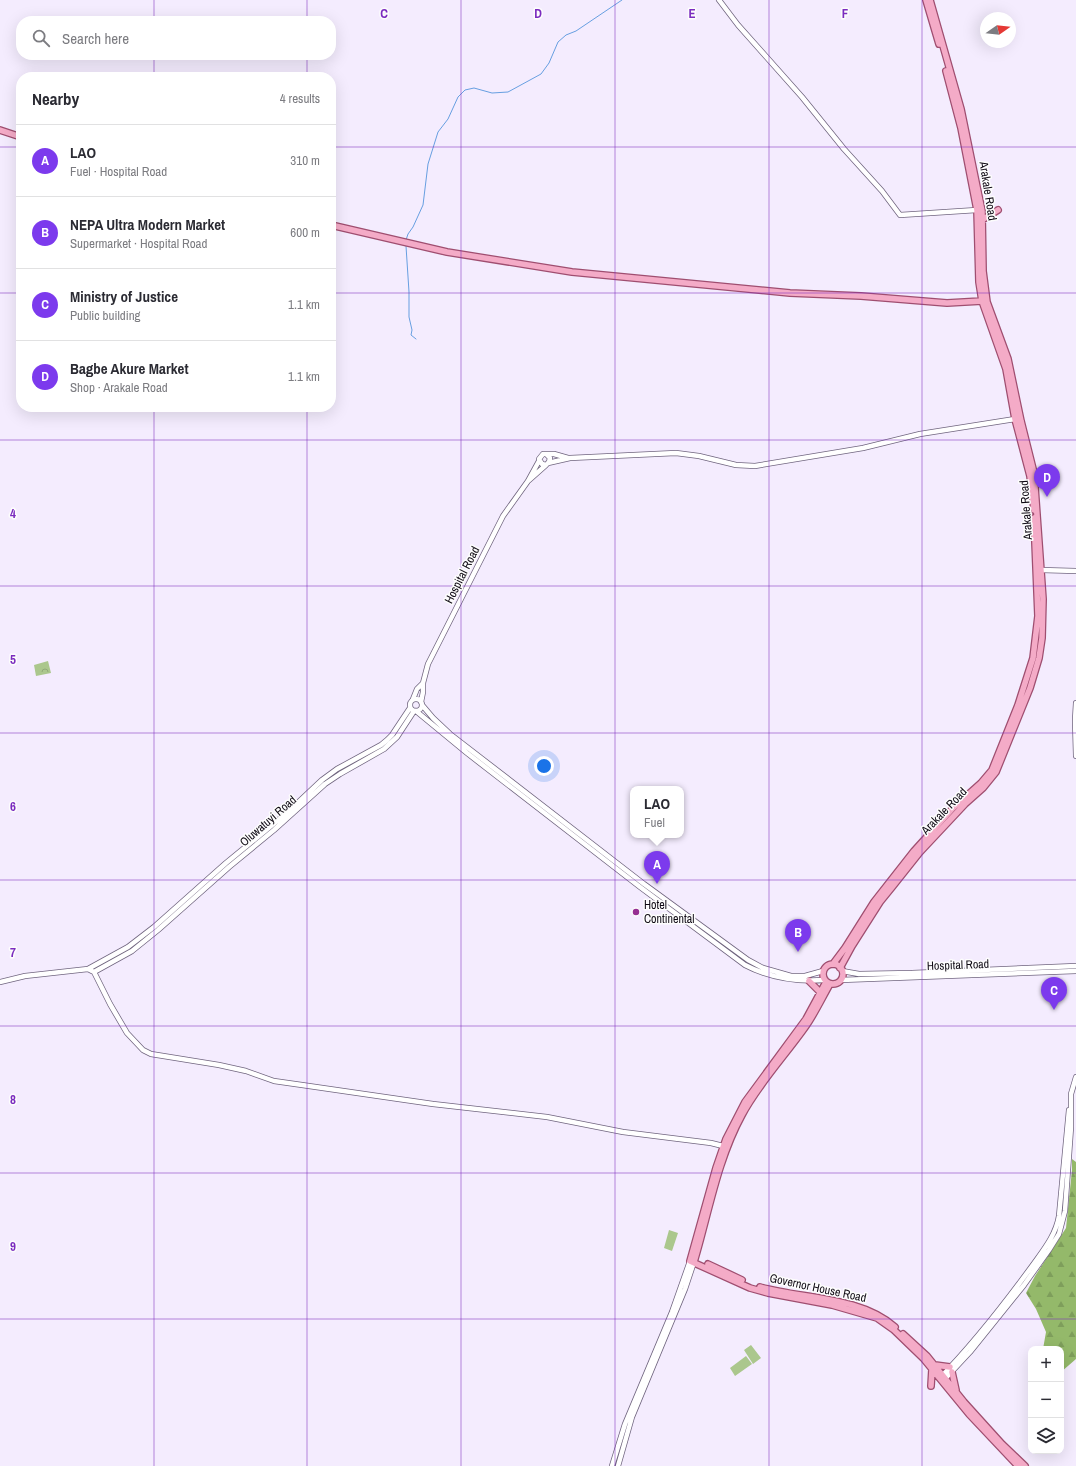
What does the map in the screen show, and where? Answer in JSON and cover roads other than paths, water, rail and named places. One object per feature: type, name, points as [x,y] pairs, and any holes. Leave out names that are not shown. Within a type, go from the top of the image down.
[{"type":"main road","name":"Arakale Road","points":[[833,964],[846,948],[874,902],[910,857],[953,808],[988,776],[994,766],[1020,699],[1033,658],[1038,616],[1032,490],[1006,369],[987,302],[981,258],[977,210],[963,128],[926,0]]},
{"type":"main road","name":"Arakale Road","points":[[841,970],[852,946],[880,902],[920,852],[965,804],[983,788],[996,772],[1030,688],[1039,658],[1043,615],[1034,473],[1022,426],[1008,359],[982,301],[979,282],[982,220],[977,187],[930,0]]},
{"type":"main road","points":[[0,130],[16,135]]},
{"type":"main road","points":[[982,220],[998,210]]},
{"type":"main road","points":[[336,226],[447,252],[572,272],[790,293],[861,296],[946,303],[982,301]]},
{"type":"main road","points":[[725,1146],[744,1112],[807,1025],[827,982],[823,971],[829,965],[833,964],[841,970],[841,980],[838,983],[827,982]]},
{"type":"main road","points":[[809,981],[821,993]]},
{"type":"main road","points":[[692,1259],[725,1146],[745,1102],[806,1019],[827,982]]},
{"type":"main road","name":"Governor House Road","points":[[692,1259],[730,1279],[768,1293],[832,1305],[872,1316],[894,1330],[933,1367],[969,1414],[1018,1466]]},
{"type":"main road","points":[[931,1386],[933,1367],[951,1370],[957,1392]]},
{"type":"main road","name":"Governor House Road","points":[[943,1379],[957,1392],[964,1402],[1002,1444],[1025,1466]]},
{"type":"street","points":[[719,0],[738,25],[775,65],[844,149],[882,191],[900,215],[977,210]]},
{"type":"street","points":[[540,460],[542,464],[547,464],[570,458],[676,453],[755,466],[863,448],[920,434],[1016,419]]},
{"type":"street","points":[[528,481],[542,455],[554,454],[570,458]]},
{"type":"street","points":[[528,481],[550,460],[547,455]]},
{"type":"street","name":"Hospital Road","points":[[423,682],[428,664],[500,523],[510,504],[528,481]]},
{"type":"street","points":[[1041,570],[1076,571]]},
{"type":"street","points":[[423,682],[417,689],[410,704],[414,710],[467,753],[642,885],[736,953],[763,968],[790,976],[805,976],[823,971]]},
{"type":"street","points":[[414,710],[420,709],[423,682]]},
{"type":"street","points":[[413,699],[417,699],[433,718],[450,734],[733,956],[754,969],[790,980],[827,982]]},
{"type":"street","points":[[1076,703],[1076,756]]},
{"type":"street","name":"Oluwatuyi Road","points":[[156,928],[274,830],[322,787],[340,774],[384,750],[414,710]]},
{"type":"street","points":[[88,969],[124,949],[156,928]]},
{"type":"street","points":[[94,972],[132,951],[156,928]]},
{"type":"street","name":"Hospital Road","points":[[841,970],[859,974],[1076,966]]},
{"type":"street","points":[[0,982],[25,976],[88,969],[94,972],[127,1033],[143,1050],[156,1056],[219,1065],[246,1071],[274,1081],[302,1086],[433,1104],[547,1117],[623,1132],[725,1146]]},
{"type":"street","name":"Hospital Road","points":[[841,980],[1076,971]]},
{"type":"street","points":[[943,1379],[1026,1276],[1054,1233],[1059,1216],[1067,1126],[1072,1090],[1076,1078]]},
{"type":"street","points":[[612,1466],[625,1424],[672,1312],[692,1259]]},
{"type":"street","points":[[618,1466],[632,1417],[683,1294],[692,1259]]},
{"type":"waterway","points":[[406,240],[423,205],[428,164],[438,132],[448,119],[458,97],[465,90],[474,88],[492,93],[508,92],[541,74],[549,63],[558,42],[566,35],[576,31],[622,0]]},
{"type":"waterway","points":[[406,246],[409,317],[412,330],[411,335],[416,339]]},
{"type":"place","name":"Bagbe Akure Market","points":[[1047,497]]},
{"type":"place","name":"LAO","points":[[657,884]]},
{"type":"place","name":"Hotel Continental","points":[[636,912]]},
{"type":"place","name":"NEPA Ultra Modern Market","points":[[798,952]]},
{"type":"place","name":"Ministry of Justice","points":[[1054,1010]]}]
